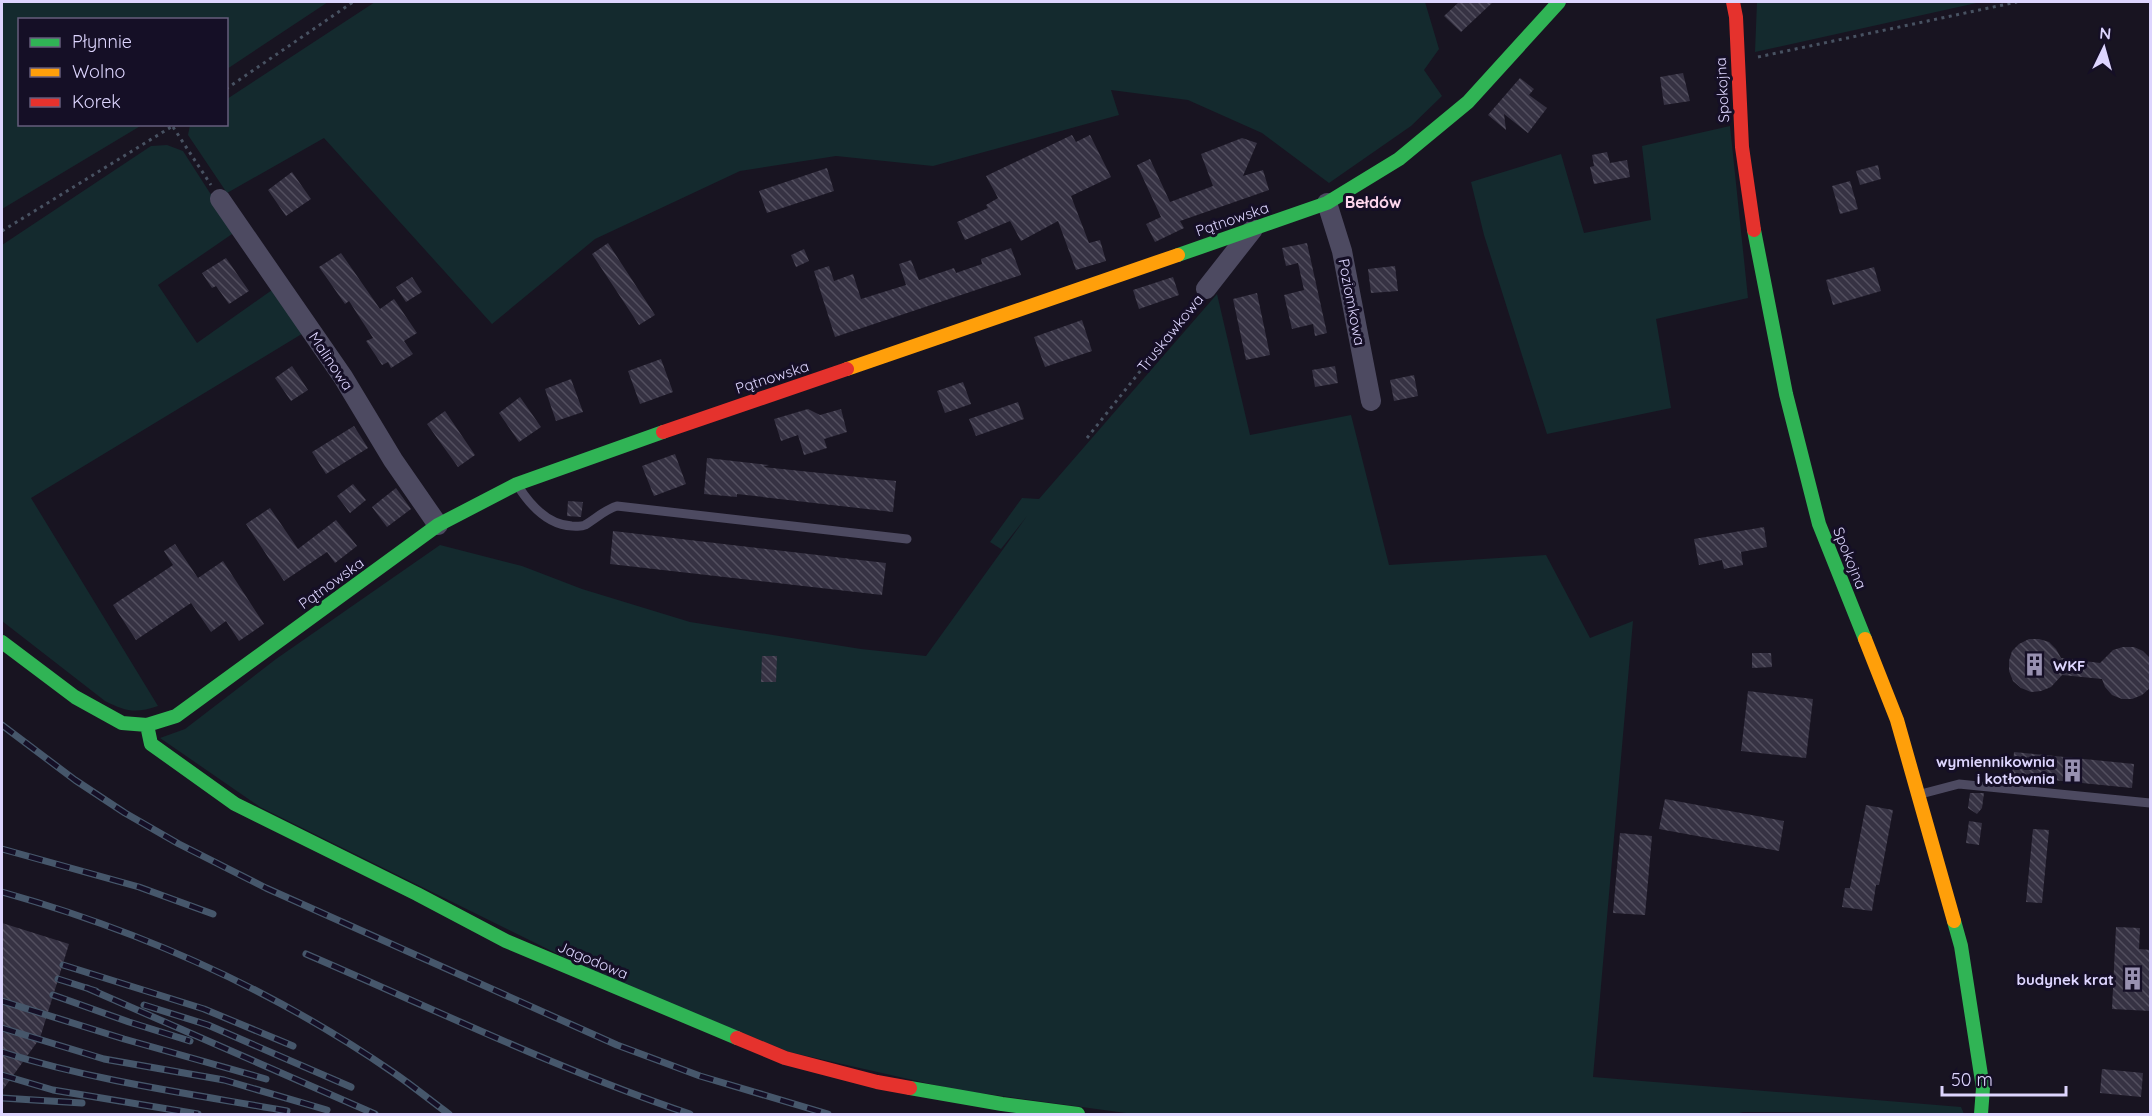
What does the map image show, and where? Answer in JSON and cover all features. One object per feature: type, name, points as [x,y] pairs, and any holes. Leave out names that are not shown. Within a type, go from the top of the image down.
[{"type":"street","name":"Pątnowska","points":[[2,642],[75,697],[122,723],[147,725],[176,716],[438,525],[517,484],[1327,203],[1399,159],[1468,102],[1559,2]]},
{"type":"street","name":"Spokojna","points":[[1733,2],[1736,17],[1742,147],[1756,245],[1788,405],[1819,524],[1897,720],[1961,946],[1983,1088],[1981,1114]]},
{"type":"street","name":"Malinowa","points":[[220,200],[343,377],[393,460],[438,525]]},
{"type":"street","name":"Poziomkowa","points":[[1327,203],[1342,251],[1371,401]]},
{"type":"street","name":"Truskawkowa","points":[[1206,289],[1253,229]]},
{"type":"street","name":"Jagodowa","points":[[147,725],[151,744],[236,804],[506,941],[684,1016],[785,1058],[878,1082],[1002,1104],[1078,1114]]},
{"type":"lane","points":[[517,484],[533,506],[555,523],[564,526],[582,526],[606,509],[617,506],[907,539]]},
{"type":"lane","points":[[1918,795],[1959,783],[2151,803]]},
{"type":"path","points":[[228,88],[353,2]]},
{"type":"path","points":[[1737,61],[2017,2]]},
{"type":"path","points":[[2,231],[174,126],[220,200]]},
{"type":"path","name":"Truskawkowa","points":[[1087,438],[1206,289]]},
{"type":"green space","points":[[2,2],[328,2],[228,68],[228,18],[18,18],[18,126],[140,126],[2,209]]},
{"type":"green space","points":[[375,2],[1425,2],[1439,49],[1424,70],[1442,96],[1411,126],[1329,183],[1262,133],[1188,100],[1111,90],[1119,115],[933,166],[836,156],[740,171],[595,239],[492,324],[324,138],[227,193],[188,135],[190,126],[228,126],[228,98]]},
{"type":"green space","points":[[1757,2],[1981,2],[1755,52]]},
{"type":"green space","points":[[1730,126],[1748,298],[1656,319],[1671,408],[1547,434],[1484,235],[1471,182],[1561,154],[1584,233],[1651,220],[1642,146]]},
{"type":"green space","points":[[167,145],[183,151],[235,232],[158,285],[197,343],[272,290],[305,332],[31,498],[158,706],[143,710],[130,710],[105,701],[2,621],[2,245],[151,146]]},
{"type":"green space","points":[[1217,294],[1250,435],[1351,415],[1389,565],[1546,555],[1590,638],[1633,621],[1593,1077],[1961,1107],[1964,1114],[1743,1112],[1736,1114],[1133,1114],[957,1090],[789,1052],[594,972],[260,807],[160,738],[185,729],[276,659],[440,545],[522,566],[582,589],[690,622],[861,649],[926,656],[1027,516],[1001,549],[990,542],[1022,498],[1039,499]]},
{"type":"building","points":[[1459,2],[1493,2],[1461,32],[1444,16]]},
{"type":"building","points":[[1683,73],[1690,101],[1664,105],[1660,77]]},
{"type":"building","points":[[1520,78],[1534,89],[1529,95],[1547,108],[1528,133],[1504,114],[1506,130],[1488,115]]},
{"type":"building","points":[[1072,135],[1076,142],[1090,135],[1111,177],[1071,196],[1089,243],[1100,240],[1106,261],[1076,270],[1058,221],[1021,241],[1010,221],[965,240],[957,222],[988,208],[986,205],[998,198],[986,176]]},
{"type":"building","points":[[1242,138],[1257,143],[1243,176],[1263,170],[1269,190],[1180,221],[1184,228],[1155,242],[1146,224],[1161,217],[1137,165],[1150,159],[1170,202],[1213,186],[1201,154]]},
{"type":"building","points":[[1607,152],[1610,163],[1627,160],[1630,177],[1594,184],[1590,167],[1594,166],[1592,155]]},
{"type":"building","points":[[1878,165],[1881,179],[1860,185],[1856,171]]},
{"type":"building","points":[[827,168],[834,191],[767,213],[759,191]]},
{"type":"building","points":[[292,172],[311,199],[286,216],[268,190]]},
{"type":"building","points":[[1850,181],[1858,209],[1840,214],[1832,186]]},
{"type":"building","points":[[608,243],[655,315],[639,325],[592,254]]},
{"type":"building","points":[[1307,243],[1327,333],[1315,336],[1313,324],[1292,329],[1284,295],[1304,290],[1298,263],[1286,266],[1282,248]]},
{"type":"building","points":[[1011,248],[1021,275],[835,337],[814,271],[829,266],[834,281],[853,274],[861,299],[906,285],[899,264],[911,260],[919,280],[954,268],[956,273],[982,264],[981,259]]},
{"type":"building","points":[[804,249],[809,261],[796,267],[791,255]]},
{"type":"building","points":[[341,253],[380,309],[394,299],[417,333],[404,341],[413,354],[391,368],[388,362],[382,365],[366,341],[373,338],[349,301],[345,304],[319,267]]},
{"type":"building","points":[[226,258],[249,291],[229,304],[216,286],[212,288],[202,273]]},
{"type":"building","points":[[1395,266],[1398,291],[1371,293],[1368,269]]},
{"type":"building","points":[[1874,267],[1881,291],[1833,305],[1826,280]]},
{"type":"building","points":[[412,277],[422,292],[406,302],[396,287]]},
{"type":"building","points":[[1173,277],[1179,295],[1139,309],[1133,290]]},
{"type":"building","points":[[1257,293],[1270,355],[1246,360],[1233,299]]},
{"type":"building","points":[[1082,320],[1092,351],[1045,367],[1034,337]]},
{"type":"building","points":[[661,359],[673,392],[640,404],[628,371]]},
{"type":"building","points":[[292,366],[308,390],[291,401],[275,378]]},
{"type":"building","points":[[1335,366],[1338,383],[1315,387],[1312,370]]},
{"type":"building","points":[[1414,375],[1418,396],[1394,401],[1390,380]]},
{"type":"building","points":[[571,379],[583,412],[556,421],[545,389]]},
{"type":"building","points":[[963,382],[971,404],[945,413],[937,391]]},
{"type":"building","points":[[520,397],[541,427],[519,442],[499,413]]},
{"type":"building","points":[[1018,402],[1024,419],[976,436],[969,419]]},
{"type":"building","points":[[808,409],[820,415],[841,409],[847,432],[824,439],[827,448],[804,455],[798,435],[781,441],[774,419]]},
{"type":"building","points":[[445,411],[475,455],[458,467],[427,424]]},
{"type":"building","points":[[354,426],[368,448],[326,474],[312,452]]},
{"type":"building","points":[[675,454],[686,484],[654,496],[642,466]]},
{"type":"building","points":[[707,458],[769,465],[763,467],[896,481],[893,512],[737,494],[737,497],[704,494]]},
{"type":"building","points":[[353,484],[366,500],[350,513],[337,496]]},
{"type":"building","points":[[396,488],[411,509],[387,527],[372,507]]},
{"type":"building","points":[[568,501],[583,502],[581,517],[567,516]]},
{"type":"building","points":[[270,508],[298,549],[336,520],[357,546],[335,563],[327,552],[284,581],[246,524]]},
{"type":"building","points":[[1764,527],[1767,547],[1741,552],[1743,565],[1724,569],[1722,560],[1699,565],[1694,539]]},
{"type":"building","points":[[613,531],[886,563],[882,595],[610,564]]},
{"type":"building","points":[[175,544],[198,578],[223,561],[264,624],[239,641],[226,621],[211,632],[191,603],[136,640],[113,605],[173,565],[164,551]]},
{"type":"building","points":[[2029,639],[2049,642],[2061,658],[2100,663],[2113,650],[2134,647],[2143,651],[2151,659],[2151,687],[2142,695],[2132,699],[2122,699],[2112,695],[2102,679],[2062,675],[2051,687],[2031,692],[2021,688],[2013,681],[2009,671],[2012,651]]},
{"type":"building","points":[[1752,653],[1771,653],[1772,667],[1752,668]]},
{"type":"building","points":[[762,656],[777,656],[776,682],[761,682]]},
{"type":"building","points":[[1748,691],[1813,699],[1806,758],[1741,751]]},
{"type":"building","name":"wymiennikownia i kotłownia","points":[[2014,752],[2134,764],[2132,788],[2012,776]]},
{"type":"building","points":[[1970,793],[1984,793],[1982,808],[1977,814],[1968,808]]},
{"type":"building","points":[[1665,799],[1784,821],[1779,851],[1659,829]]},
{"type":"building","points":[[1866,805],[1893,810],[1872,911],[1842,907],[1845,888],[1850,888]]},
{"type":"building","points":[[1969,821],[1982,823],[1979,845],[1966,843]]},
{"type":"building","points":[[2033,829],[2049,830],[2042,903],[2026,902]]},
{"type":"building","points":[[1620,833],[1652,836],[1645,915],[1613,913]]},
{"type":"building","points":[[2,923],[69,944],[40,1038],[2,1091]]},
{"type":"building","name":"budynek krat","points":[[2116,927],[2140,928],[2139,949],[2151,950],[2151,1011],[2112,1009]]},
{"type":"building","points":[[2102,1069],[2143,1073],[2141,1097],[2100,1093]]},
{"type":"railway","points":[[2,725],[75,780],[125,813],[179,844],[266,888],[617,1045],[700,1076],[828,1114]]},
{"type":"railway","points":[[2,849],[139,887],[213,914]]},
{"type":"railway","points":[[2,892],[105,925],[205,966],[254,990],[348,1043],[401,1078],[449,1114]]},
{"type":"railway","points":[[306,954],[545,1059],[690,1114]]},
{"type":"railway","points":[[63,965],[204,1009],[293,1046]]},
{"type":"railway","points":[[58,979],[96,991]]},
{"type":"railway","points":[[87,988],[375,1114]]},
{"type":"railway","points":[[53,995],[190,1041]]},
{"type":"railway","points":[[2,1001],[124,1039],[266,1079]]},
{"type":"railway","points":[[144,1005],[208,1025],[351,1087]]},
{"type":"railway","points":[[2,1028],[104,1059],[224,1080],[327,1110]]},
{"type":"railway","points":[[2,1052],[108,1079],[287,1111]]},
{"type":"railway","points":[[2,1075],[53,1090],[198,1114]]},
{"type":"railway","points":[[2,1098],[82,1103]]},
{"type":"traffic: fast","points":[[1178,255],[1327,203],[1399,159],[1468,102],[1559,2]]},
{"type":"traffic: fast","points":[[1754,230],[1786,394],[1819,524],[1865,639]]},
{"type":"traffic: fast","points":[[2,642],[75,697],[122,723],[147,725],[176,716],[438,525],[517,484],[663,432]]},
{"type":"traffic: fast","points":[[147,725],[151,744],[235,804],[506,941],[737,1038]]},
{"type":"traffic: fast","points":[[1954,921],[1961,946],[1983,1088],[1981,1114]]},
{"type":"traffic: fast","points":[[910,1088],[1078,1114]]},
{"type":"traffic: slow","points":[[847,369],[1178,255]]},
{"type":"traffic: slow","points":[[1865,639],[1897,720],[1954,921]]},
{"type":"traffic: jam","points":[[1733,2],[1736,17],[1742,147],[1754,230]]},
{"type":"traffic: jam","points":[[663,432],[847,369]]},
{"type":"traffic: jam","points":[[737,1038],[785,1058],[877,1082],[910,1088]]},
{"type":"place","name":"WKF","points":[[2035,665]]},
{"type":"place","name":"wymiennikownia i kotłownia","points":[[2073,770]]},
{"type":"place","name":"budynek krat","points":[[2132,979]]},
{"type":"district","name":"Bełdów","points":[[1373,202]]}]
